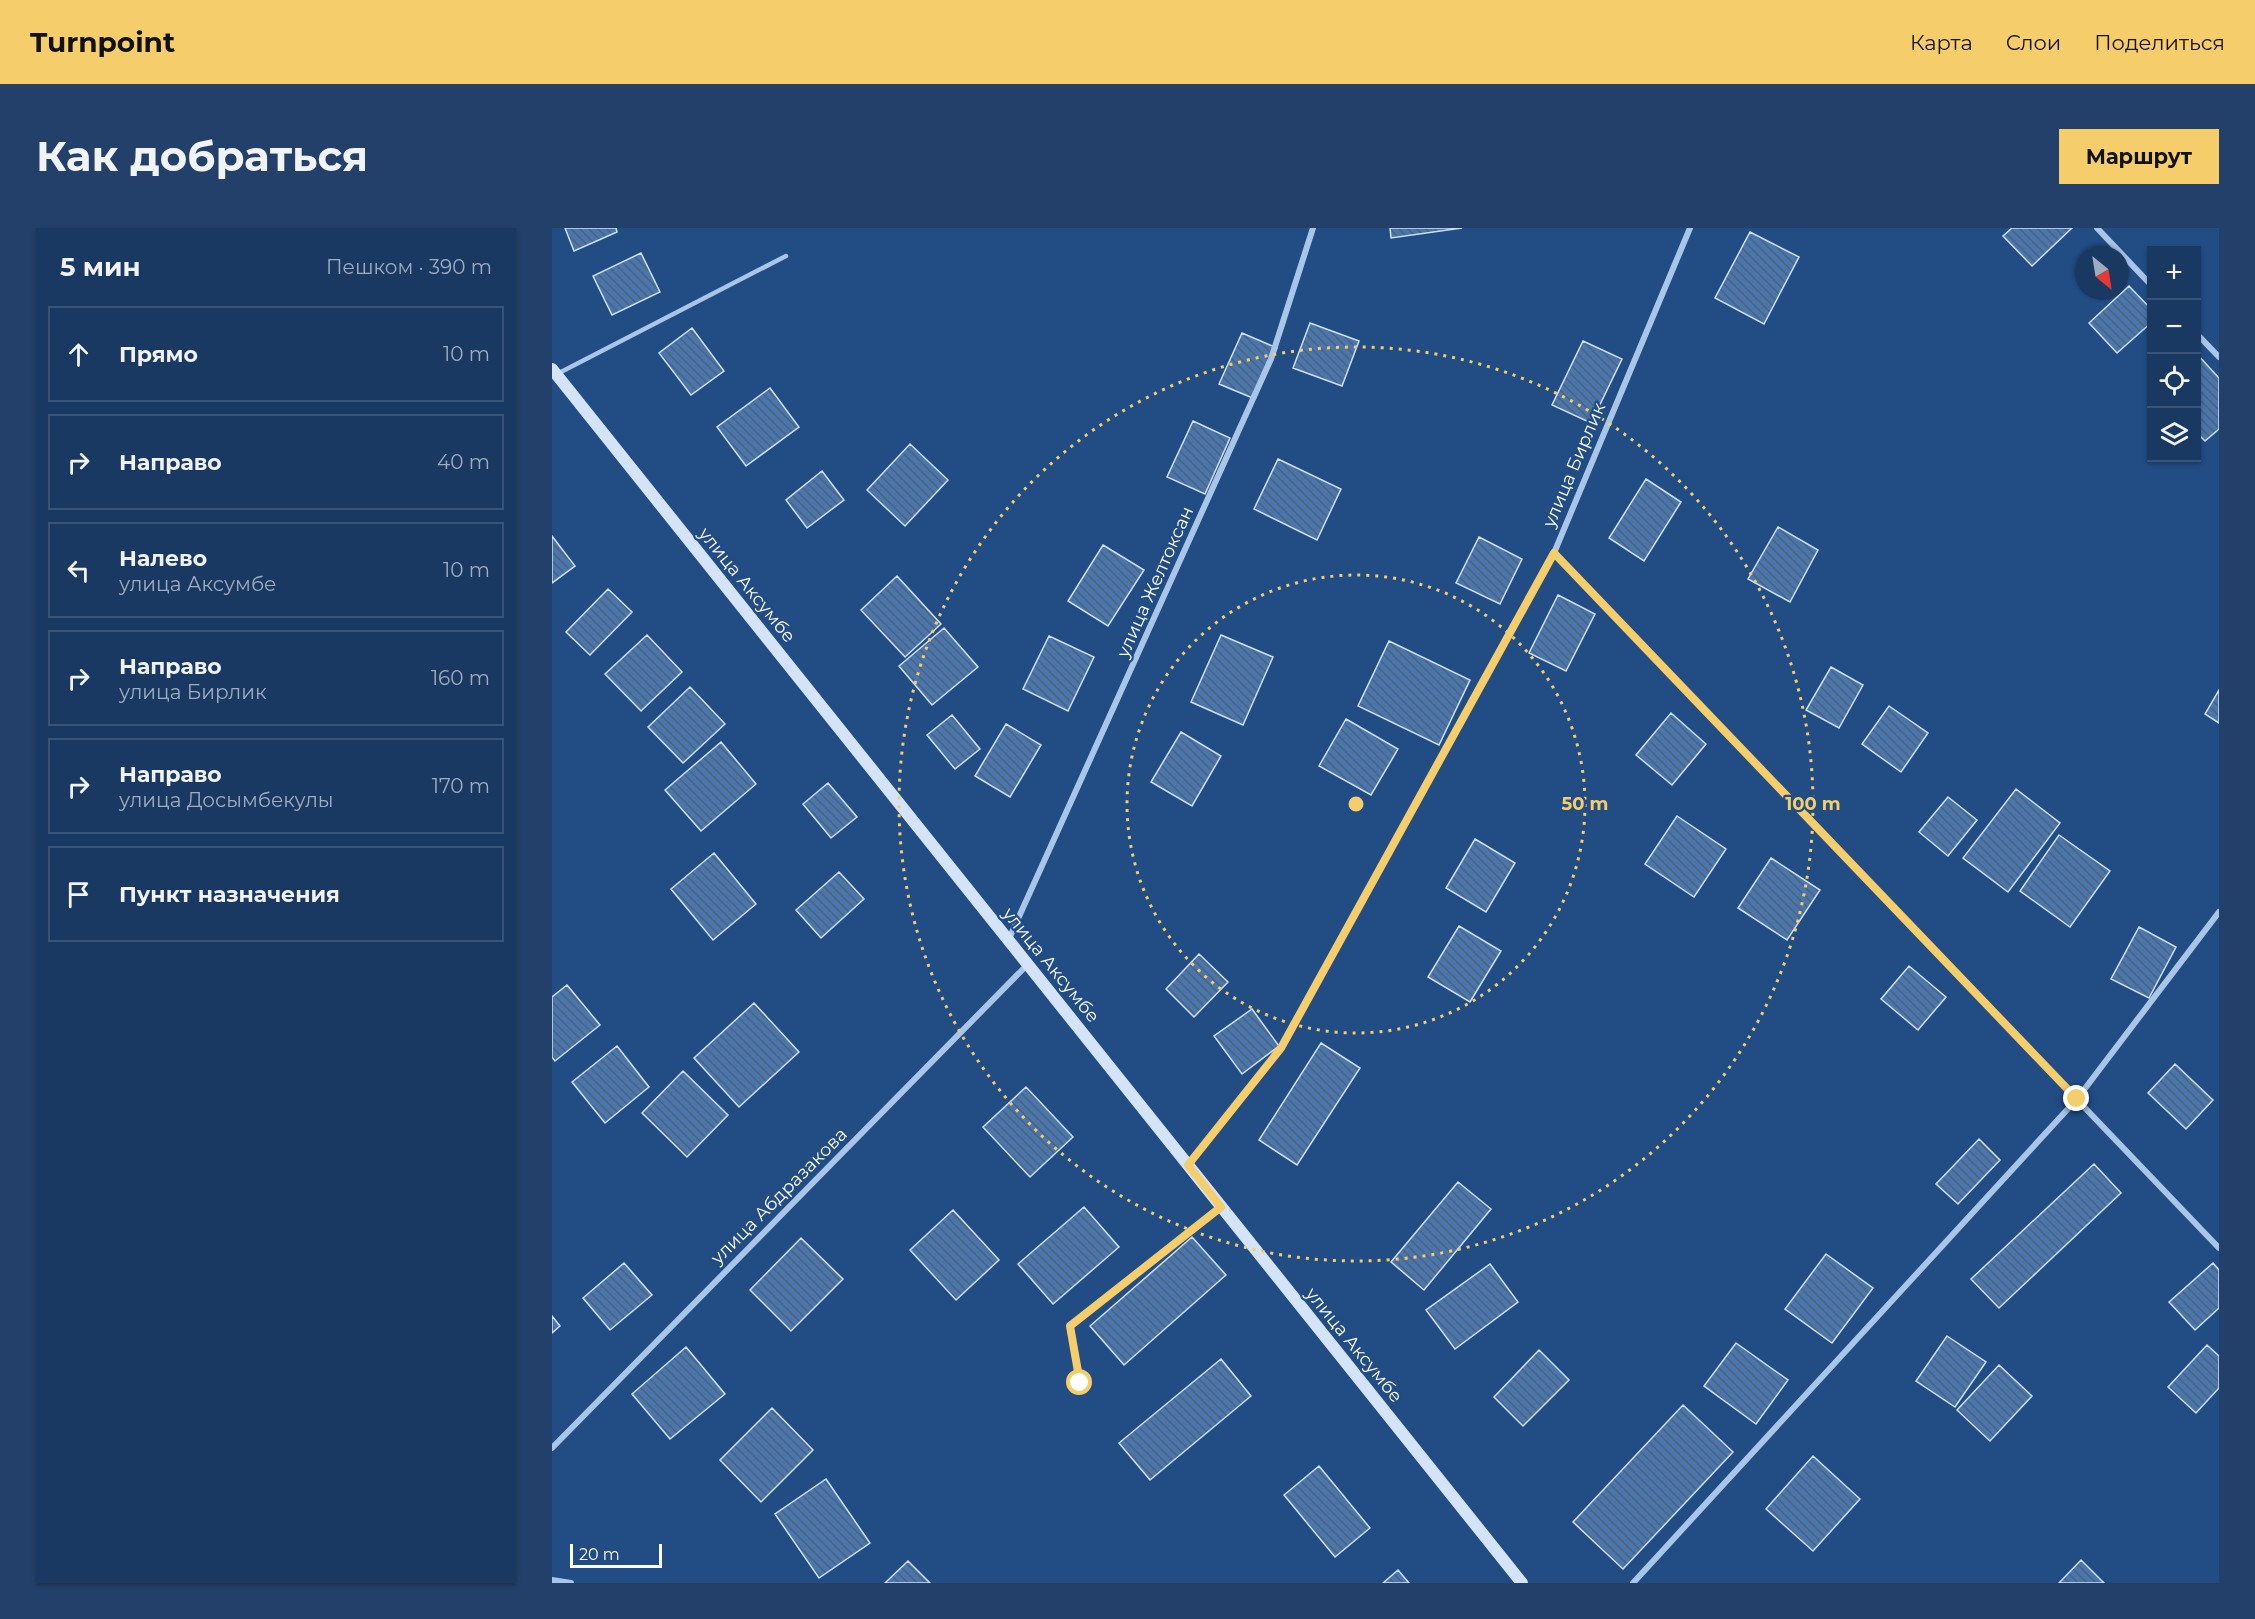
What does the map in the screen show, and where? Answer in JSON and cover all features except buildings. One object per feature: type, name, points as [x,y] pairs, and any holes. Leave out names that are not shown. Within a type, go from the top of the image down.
[{"type":"main road","name":"улица Аксумбе","points":[[554,372],[1522,1583]]},
{"type":"street","name":"улица Желтоксан","points":[[1008,942],[1270,359],[1313,228]]},
{"type":"street","name":"улица Бирлик","points":[[1188,1165],[1281,1048],[1554,553],[1690,228]]},
{"type":"street","points":[[2097,228],[2147,282]]},
{"type":"street","points":[[2201,338],[2219,357]]},
{"type":"street","points":[[1554,553],[2219,1248]]},
{"type":"street","points":[[1632,1583],[2077,1099],[2219,912]]},
{"type":"street","name":"улица Абдразакова","points":[[552,1448],[1028,965]]},
{"type":"street","points":[[552,1580],[571,1583]]},
{"type":"lane","points":[[554,372],[786,256]]},
{"type":"lane","points":[[1080,1383],[1070,1326],[1221,1207]]},
{"type":"route","points":[[1080,1383],[1070,1326],[1221,1207],[1188,1165],[1281,1048],[1554,553],[2077,1099]]}]
